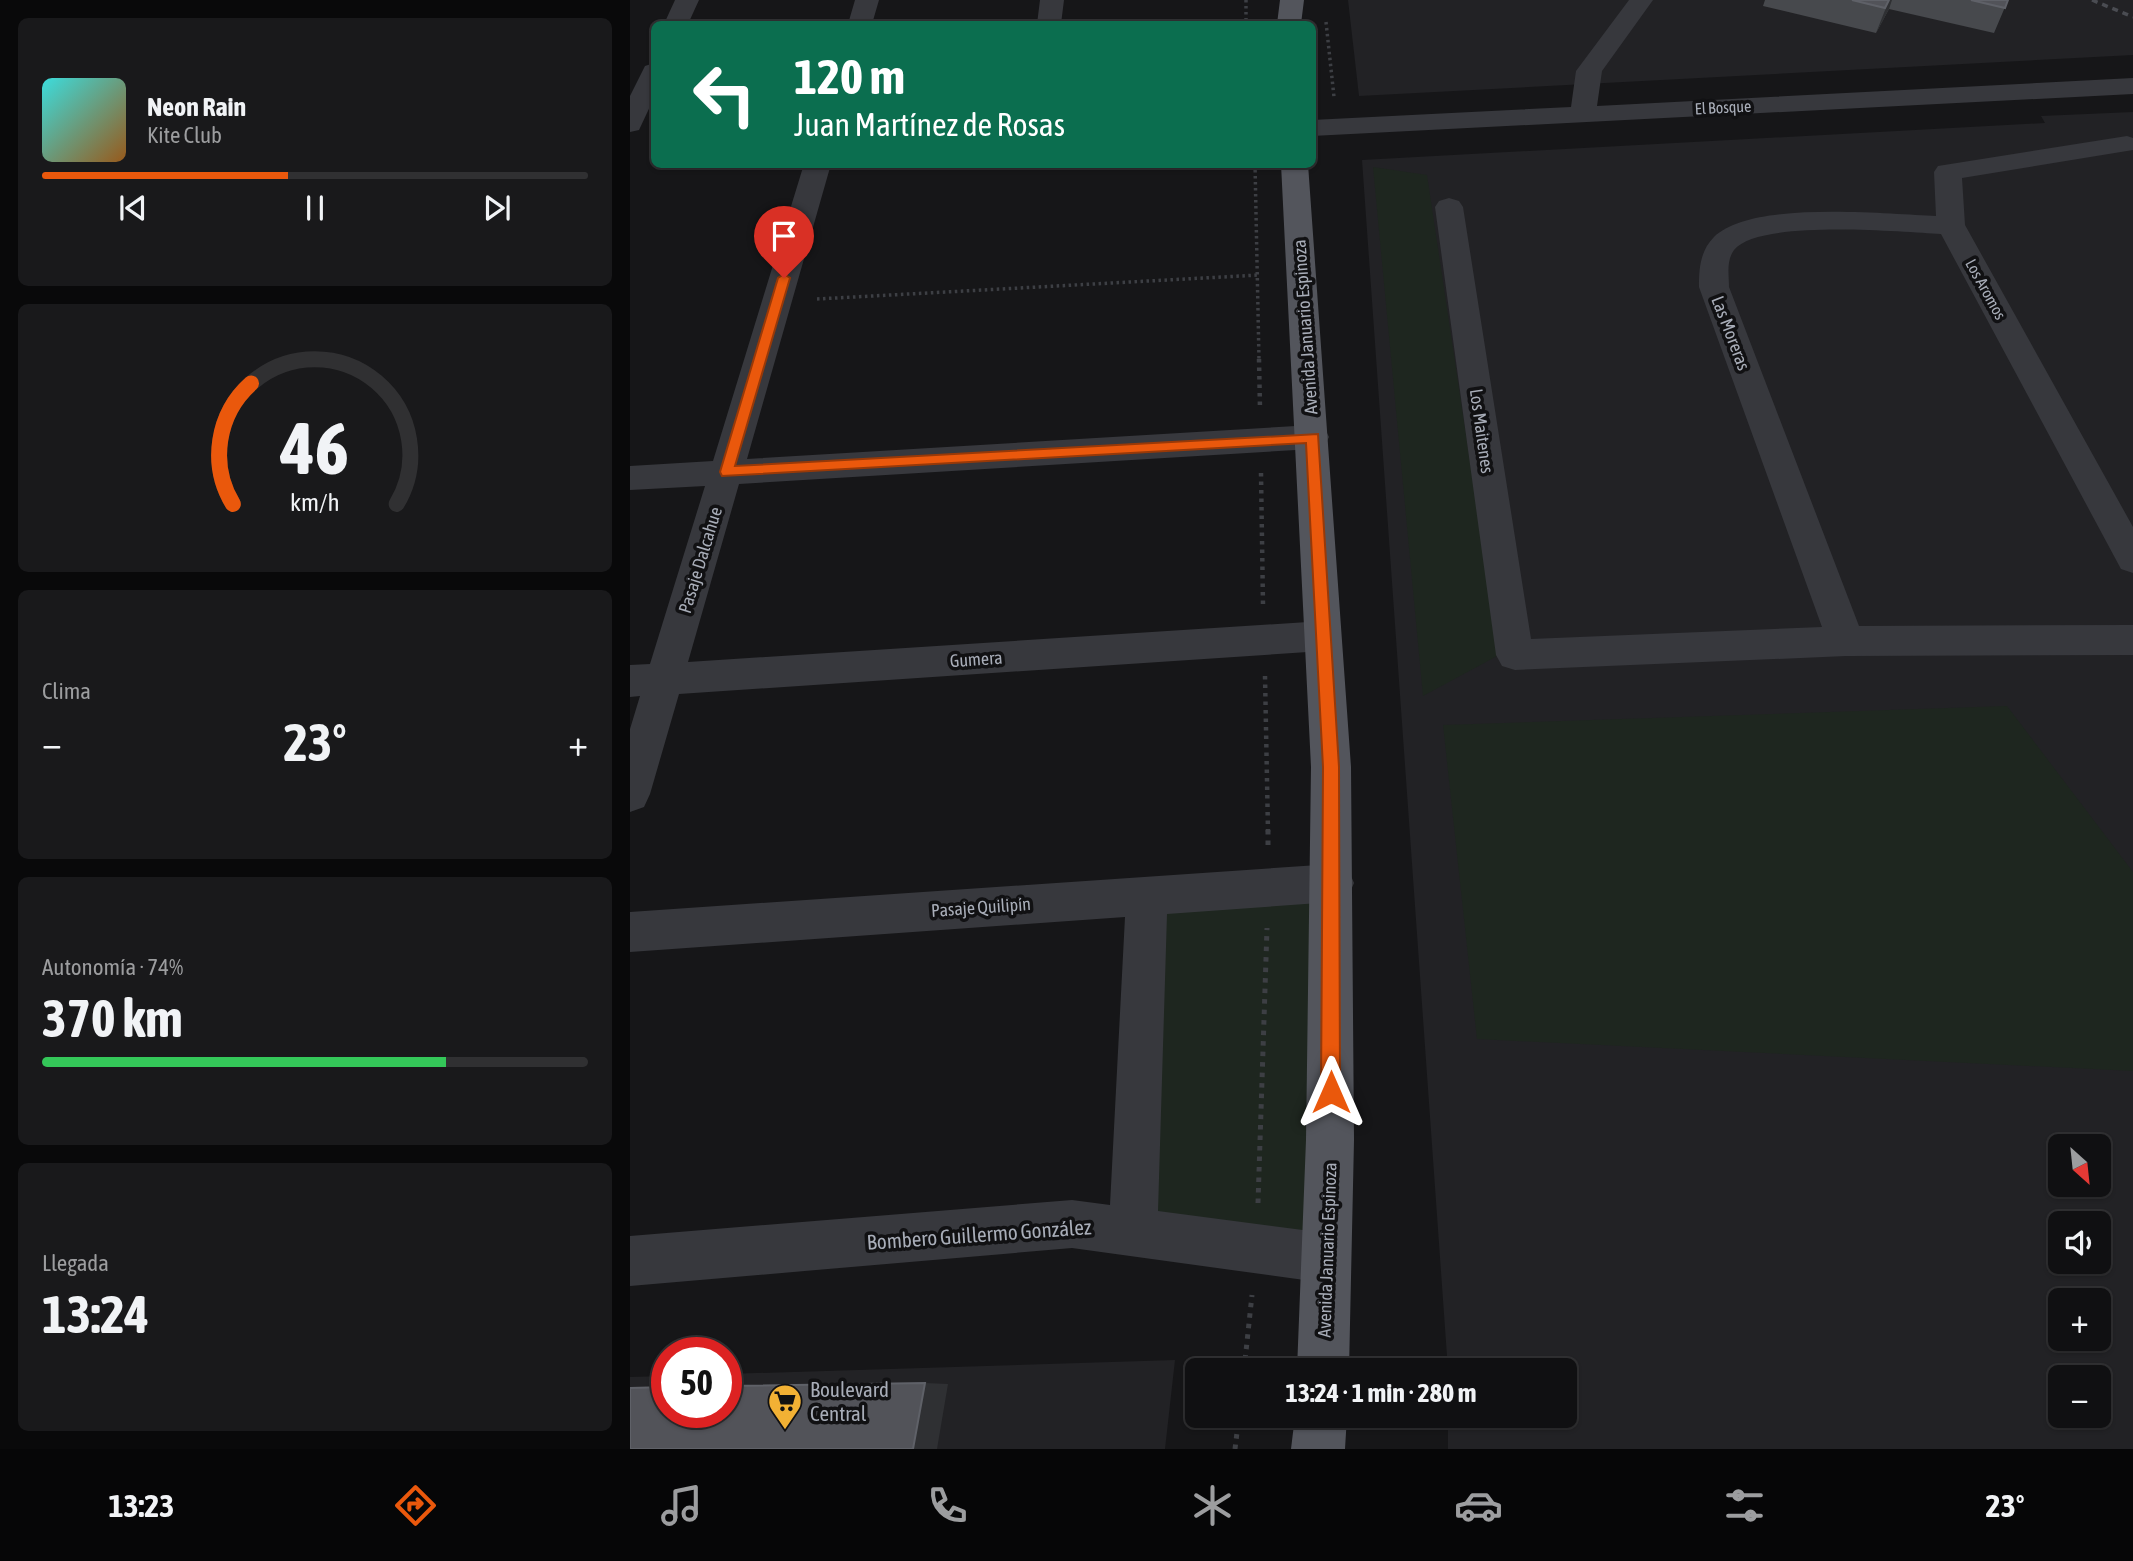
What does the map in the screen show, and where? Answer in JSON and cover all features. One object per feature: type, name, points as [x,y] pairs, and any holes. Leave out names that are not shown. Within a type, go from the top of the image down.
[{"type":"main road","points":[[1279,0],[1282,21]]},
{"type":"main road","points":[[1289,21],[1292,0]]},
{"type":"main road","name":"Avenida Januario Espinoza","points":[[1294,168],[1313,438],[1331,767],[1333,883],[1323,1358]]},
{"type":"main road","points":[[1318,1449],[1320,1428]]},
{"type":"street","points":[[677,21],[687,0]]},
{"type":"street","points":[[861,21],[867,0]]},
{"type":"street","points":[[1049,21],[1052,0]]},
{"type":"street","points":[[1583,114],[1589,71],[1641,0]]},
{"type":"street","points":[[630,57],[651,56]]},
{"type":"street","points":[[630,124],[651,78]]},
{"type":"street","name":"El Bosque","points":[[1316,128],[2133,86]]},
{"type":"street","points":[[2086,89],[2120,134]]},
{"type":"street","name":"Los Aromos","points":[[2120,134],[1948,172],[1951,225],[2133,559]]},
{"type":"street","name":"Pasaje Dalcahue","points":[[630,794],[647,680],[726,472],[817,168]]},
{"type":"street","name":"Los Maitenes","points":[[1449,207],[1516,655],[1846,641]]},
{"type":"street","name":"Las Moreras","points":[[1846,641],[1714,287],[1712,264],[1723,245],[1735,236],[1766,223],[1951,225]]},
{"type":"street","points":[[630,478],[1313,438]]},
{"type":"street","name":"Gumera","points":[[647,680],[1323,636]]},
{"type":"street","points":[[1846,641],[2133,640]]},
{"type":"street","name":"Pasaje Quilipín","points":[[630,932],[1333,883]]},
{"type":"street","points":[[1133,1230],[1147,895]]},
{"type":"street","name":"Bombero Guillermo González","points":[[630,1261],[1072,1224],[1133,1230],[1326,1258]]},
{"type":"path","points":[[1246,0],[1246,21]]},
{"type":"path","points":[[1326,12],[1335,105]]},
{"type":"path","points":[[1245,1358],[1257,1248],[1269,887],[1255,168]]},
{"type":"path","points":[[777,301],[1301,273]]},
{"type":"path","points":[[1235,1449],[1238,1428]]},
{"type":"shaded area","points":[[1348,0],[2133,0],[2133,55],[1359,96]]},
{"type":"shaded area","points":[[2133,112],[2133,1449],[1448,1449],[1448,1428],[1577,1428],[1577,1358],[1447,1358],[1362,160],[2045,123],[2041,116]]},
{"type":"shaded area","points":[[1373,167],[1427,175],[1499,655],[1423,696]]},
{"type":"shaded area","points":[[2007,706],[2133,872],[2133,1071],[1477,1039],[1443,725]]},
{"type":"shaded area","points":[[1318,903],[1309,1242],[1145,1212],[1160,905]]},
{"type":"shaded area","points":[[1175,1360],[1165,1449],[630,1449],[630,1377],[651,1376],[651,1428],[742,1428],[742,1374]]},
{"type":"building","points":[[1852,0],[1889,0],[1885,8]]},
{"type":"building","points":[[1971,0],[2008,0],[2005,8]]},
{"type":"building","name":"Boulevard Central","points":[[925,1383],[913,1449],[630,1449],[630,1388],[651,1387],[651,1428],[742,1428],[742,1386]]},
{"type":"railway","points":[[2092,0],[2133,17]]},
{"type":"place","name":"Boulevard Central","points":[[785,1431]]},
{"type":"route","points":[[784,278],[726,472],[1313,438],[1331,767],[1331,1092]]}]
